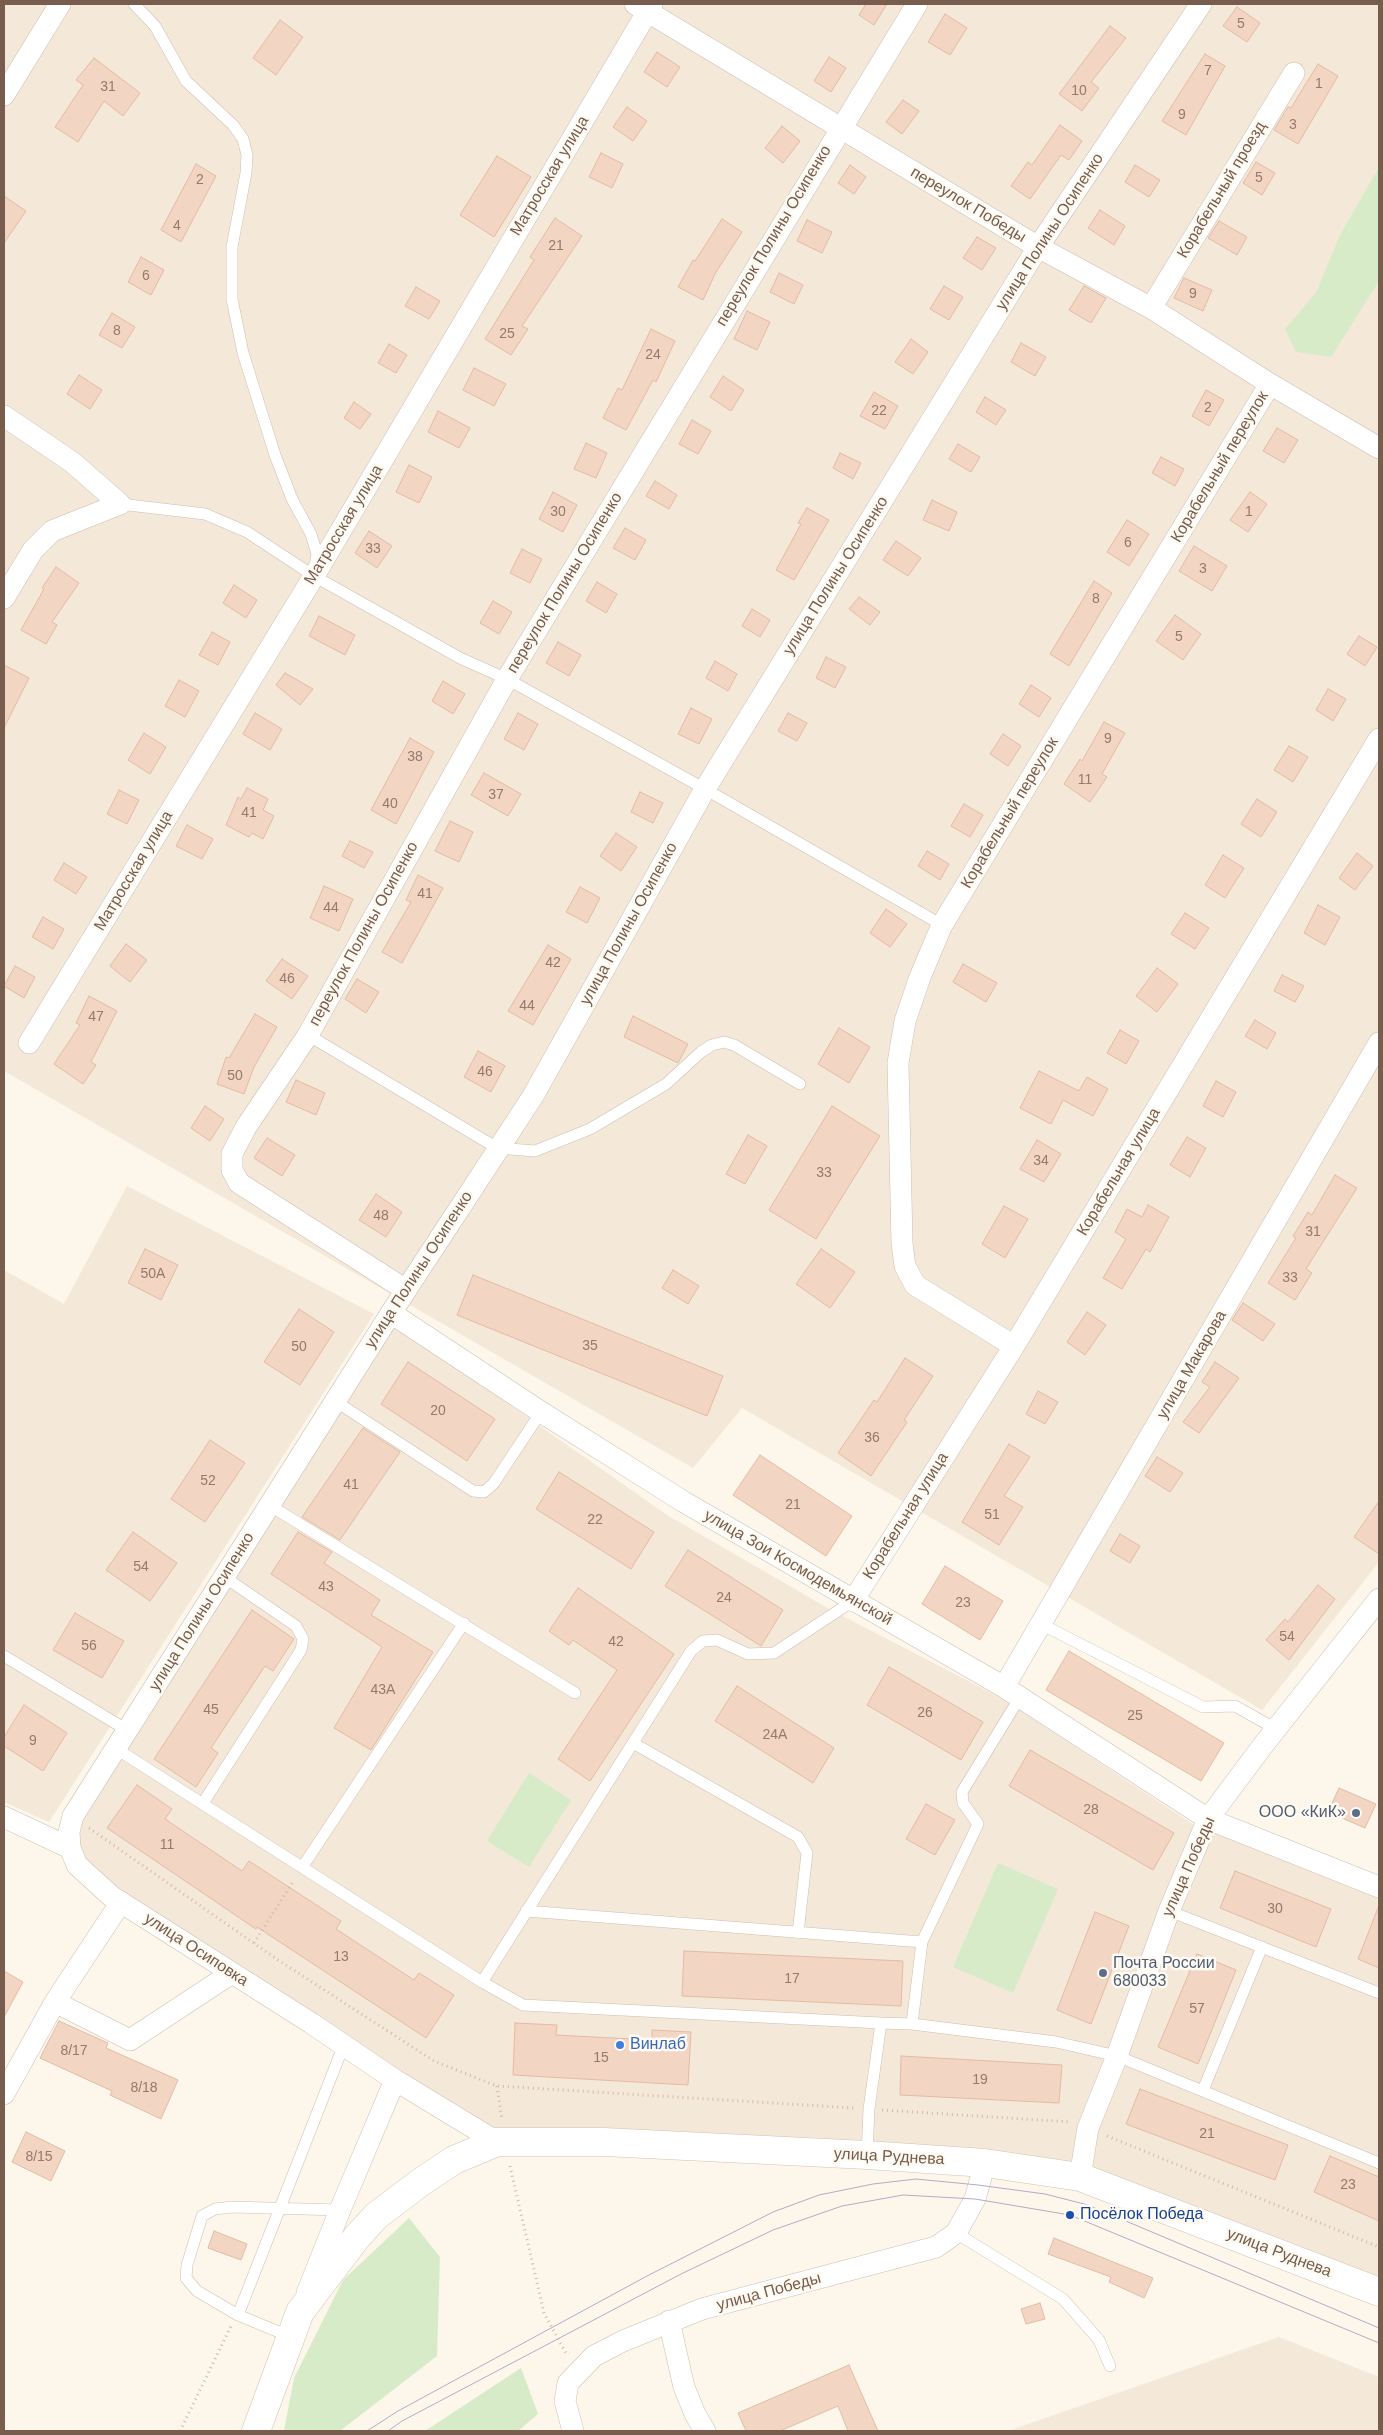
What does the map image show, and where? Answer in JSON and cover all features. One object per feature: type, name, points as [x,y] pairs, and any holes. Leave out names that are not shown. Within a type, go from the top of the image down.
[{"type":"main road","name":"улица Руднева","points":[[501,2141],[604,2142],[867,2155],[985,2163],[1080,2178],[1379,2292]]},
{"type":"main road","points":[[256,2431],[300,2312],[357,2236],[376,2216],[420,2182],[454,2160],[501,2141]]},
{"type":"street","points":[[4,95],[60,4]]},
{"type":"street","name":"переулок Полины Осипенко","points":[[406,1290],[239,1183],[232,1170],[232,1154],[246,1127],[308,1035],[507,679],[917,4]]},
{"type":"street","name":"улица Полины Осипенко","points":[[70,1848],[69,1832],[72,1816],[391,1313],[497,1148],[533,1096],[705,789],[1038,247],[1201,4]]},
{"type":"street","name":"Матросская улица","points":[[29,1043],[314,576],[645,6]]},
{"type":"street","name":"переулок Победы","points":[[645,6],[840,128],[1038,247],[1151,308],[1270,384],[1379,448]]},
{"type":"street","name":"Корабельный проезд","points":[[1151,308],[1294,73]]},
{"type":"street","name":"Корабельный переулок","points":[[1014,1346],[915,1285],[905,1266],[902,1242],[898,1063],[905,1021],[942,925],[1270,384]]},
{"type":"street","points":[[4,416],[72,462],[120,504],[52,531],[33,550],[4,598]]},
{"type":"street","name":"Корабельная улица","points":[[853,1601],[1014,1346],[1379,739]]},
{"type":"street","name":"улица Макарова","points":[[1012,1692],[1041,1624],[1379,1043]]},
{"type":"street","name":"улица Зои Космодемьянской","points":[[391,1313],[541,1412],[684,1502],[1012,1692],[1208,1819],[1379,1887]]},
{"type":"street","name":"улица Победы","points":[[1080,2178],[1088,2128],[1117,2056],[1168,1911],[1208,1819],[1276,1729],[1379,1599]]},
{"type":"street","points":[[4,1817],[70,1848]]},
{"type":"street","name":"улица Осиповка","points":[[70,1848],[77,1865],[90,1879],[121,1902],[395,2080]]},
{"type":"street","points":[[4,2094],[55,2002],[121,1902]]},
{"type":"street","points":[[55,2002],[130,2040],[232,1973]]},
{"type":"street","points":[[300,2312],[340,2210],[395,2080],[501,2141]]},
{"type":"street","name":"улица Победы","points":[[573,2431],[565,2401],[568,2383],[594,2356],[669,2321],[702,2309],[936,2247],[956,2233],[974,2199],[985,2163]]},
{"type":"street","points":[[669,2321],[684,2387],[695,2414],[705,2431]]},
{"type":"lane","points":[[134,4],[155,26],[186,81],[233,126],[243,139],[247,156],[246,173],[232,247],[232,299],[243,352],[274,455],[292,499],[311,534],[317,554],[314,576]]},
{"type":"lane","points":[[120,504],[205,514],[247,532],[314,576],[460,658],[507,679],[705,789],[942,925]]},
{"type":"lane","points":[[308,1035],[497,1148],[535,1151],[590,1128],[666,1084],[712,1044],[724,1042],[734,1045],[800,1084]]},
{"type":"lane","points":[[335,1401],[473,1491],[484,1492],[494,1483],[541,1412]]},
{"type":"lane","points":[[269,1505],[464,1623],[575,1693]]},
{"type":"lane","points":[[203,1803],[301,1650],[303,1639],[296,1626],[223,1576]]},
{"type":"lane","points":[[482,1982],[691,1651],[703,1641],[717,1640],[748,1654],[774,1653],[853,1601]]},
{"type":"lane","points":[[303,1866],[464,1623]]},
{"type":"lane","points":[[1041,1624],[1203,1707],[1235,1706],[1276,1729]]},
{"type":"lane","points":[[4,1656],[127,1730]]},
{"type":"lane","points":[[912,2024],[922,1942],[977,1830],[978,1824],[963,1803],[962,1792],[1012,1692]]},
{"type":"lane","points":[[633,1743],[798,1837],[807,1853],[798,1932]]},
{"type":"lane","points":[[115,1748],[303,1866],[482,1982],[523,2005],[912,2024],[1056,2042],[1117,2056],[1379,2163]]},
{"type":"lane","points":[[526,1911],[922,1942]]},
{"type":"lane","points":[[1168,1911],[1379,1993]]},
{"type":"lane","points":[[1202,2090],[1262,1947]]},
{"type":"lane","points":[[867,2155],[869,2109],[880,2023]]},
{"type":"lane","points":[[238,2315],[343,2047]]},
{"type":"lane","points":[[291,2337],[238,2315],[197,2291],[186,2278],[187,2266],[202,2216],[215,2209],[232,2207],[340,2210]]},
{"type":"lane","points":[[956,2233],[1063,2299],[1099,2340],[1110,2366]]},
{"type":"path","points":[[72,1816],[254,1943],[434,2061],[497,2086],[1076,2122],[1379,2247]]},
{"type":"path","points":[[254,1943],[303,1866]]},
{"type":"path","points":[[497,2086],[501,2141],[544,2313],[577,2373]]},
{"type":"path","points":[[180,2431],[238,2315]]},
{"type":"shaded area","points":[[4,4],[1379,4],[1379,1562],[1262,1710],[742,1408],[693,1468],[4,1071]]},
{"type":"shaded area","points":[[127,1186],[374,1314],[49,1822],[4,1802],[4,1270],[64,1304]]},
{"type":"shaded area","points":[[393,1323],[667,1515],[831,1610],[1003,1699],[1194,1825],[1379,1899],[1379,2279],[1069,2163],[982,2149],[491,2133],[117,1892],[70,1842]]},
{"type":"shaded area","points":[[1279,2337],[1379,2377],[1379,2431],[1008,2431]]},
{"type":"green space","points":[[1379,167],[1379,281],[1331,357],[1296,352],[1285,329],[1316,293],[1340,235]]},
{"type":"green space","points":[[529,1773],[571,1800],[529,1867],[487,1841]]},
{"type":"green space","points":[[998,1863],[1058,1889],[1013,1993],[953,1967]]},
{"type":"green space","points":[[409,2218],[440,2257],[437,2356],[340,2431],[284,2431],[294,2378],[343,2280]]},
{"type":"green space","points":[[521,2368],[538,2414],[518,2431],[425,2431]]},
{"type":"building","points":[[866,4],[887,4],[874,25],[859,15]]},
{"type":"building","points":[[1237,7],[1260,23],[1247,42],[1223,26]]},
{"type":"building","points":[[945,14],[967,28],[950,55],[928,42]]},
{"type":"building","points":[[280,20],[303,37],[276,75],[253,58]]},
{"type":"building","points":[[1110,26],[1126,38],[1091,82],[1099,88],[1082,111],[1059,94]]},
{"type":"building","points":[[657,52],[680,67],[667,87],[644,72]]},
{"type":"building","points":[[1205,54],[1225,66],[1186,135],[1162,121]]},
{"type":"building","points":[[829,57],[846,68],[831,92],[814,81]]},
{"type":"building","points":[[94,58],[140,93],[123,116],[104,101],[78,142],[55,127],[83,85],[76,80]]},
{"type":"building","points":[[1318,64],[1338,76],[1298,144],[1274,130],[1288,107],[1291,108]]},
{"type":"building","points":[[903,100],[919,111],[902,134],[886,122]]},
{"type":"building","points":[[627,107],[647,121],[633,141],[613,127]]},
{"type":"building","points":[[1060,125],[1082,141],[1069,160],[1061,155],[1030,199],[1011,186],[1028,162],[1032,165]]},
{"type":"building","points":[[782,126],[800,141],[783,163],[765,148]]},
{"type":"building","points":[[601,153],[623,164],[612,188],[589,177]]},
{"type":"building","points":[[497,156],[531,177],[494,237],[460,215]]},
{"type":"building","points":[[1256,162],[1275,173],[1262,195],[1243,183]]},
{"type":"building","points":[[196,164],[216,176],[181,242],[161,230]]},
{"type":"building","points":[[850,165],[866,177],[854,194],[838,183]]},
{"type":"building","points":[[1135,165],[1160,180],[1149,197],[1125,182]]},
{"type":"building","points":[[4,196],[26,211],[4,243]]},
{"type":"building","points":[[1100,210],[1125,226],[1114,245],[1088,228]]},
{"type":"building","points":[[555,218],[582,236],[522,326],[528,329],[511,355],[485,339],[534,260],[530,257]]},
{"type":"building","points":[[722,219],[742,232],[716,272],[703,300],[678,287],[693,260],[695,261]]},
{"type":"building","points":[[807,220],[832,232],[822,253],[797,241]]},
{"type":"building","points":[[1219,221],[1247,237],[1237,255],[1208,238]]},
{"type":"building","points":[[977,237],[996,248],[982,270],[963,258]]},
{"type":"building","points":[[141,257],[164,270],[151,295],[128,282]]},
{"type":"building","points":[[779,273],[803,285],[794,304],[770,292]]},
{"type":"building","points":[[1184,278],[1212,290],[1203,311],[1174,298]]},
{"type":"building","points":[[944,286],[963,297],[949,320],[930,309]]},
{"type":"building","points":[[1084,286],[1106,298],[1091,323],[1069,310]]},
{"type":"building","points":[[416,287],[440,301],[429,319],[405,306]]},
{"type":"building","points":[[747,311],[770,322],[757,350],[734,339]]},
{"type":"building","points":[[112,313],[135,327],[122,348],[99,335]]},
{"type":"building","points":[[651,329],[675,341],[656,382],[653,380],[626,430],[603,418],[618,388],[622,390]]},
{"type":"building","points":[[911,339],[928,352],[913,374],[895,362]]},
{"type":"building","points":[[1021,343],[1046,357],[1035,376],[1011,362]]},
{"type":"building","points":[[389,344],[407,355],[396,373],[378,363]]},
{"type":"building","points":[[474,368],[506,384],[494,406],[463,390]]},
{"type":"building","points":[[79,375],[102,390],[90,409],[67,394]]},
{"type":"building","points":[[723,376],[744,390],[731,411],[710,397]]},
{"type":"building","points":[[1206,390],[1224,400],[1209,426],[1192,416]]},
{"type":"building","points":[[874,392],[898,406],[885,429],[860,416]]},
{"type":"building","points":[[985,397],[1006,410],[996,425],[976,412]]},
{"type":"building","points":[[354,402],[371,414],[360,429],[344,418]]},
{"type":"building","points":[[438,411],[470,428],[459,448],[428,432]]},
{"type":"building","points":[[692,420],[711,431],[698,454],[679,444]]},
{"type":"building","points":[[1277,428],[1298,440],[1284,463],[1263,451]]},
{"type":"building","points":[[586,443],[607,453],[596,478],[574,469]]},
{"type":"building","points":[[958,444],[980,457],[971,472],[949,459]]},
{"type":"building","points":[[840,453],[861,463],[853,479],[833,468]]},
{"type":"building","points":[[1161,457],[1184,469],[1175,486],[1152,473]]},
{"type":"building","points":[[409,465],[432,477],[419,503],[396,492]]},
{"type":"building","points":[[655,481],[677,495],[669,509],[646,496]]},
{"type":"building","points":[[553,492],[577,505],[563,532],[539,519]]},
{"type":"building","points":[[1250,492],[1267,504],[1248,532],[1230,520]]},
{"type":"building","points":[[932,500],[957,512],[949,531],[923,520]]},
{"type":"building","points":[[807,508],[829,520],[794,580],[776,570],[801,524],[798,523]]},
{"type":"building","points":[[1127,520],[1149,534],[1129,566],[1107,552]]},
{"type":"building","points":[[625,528],[646,540],[635,560],[613,548]]},
{"type":"building","points":[[369,531],[392,546],[377,568],[355,553]]},
{"type":"building","points":[[896,541],[921,558],[908,576],[883,560]]},
{"type":"building","points":[[1194,546],[1227,566],[1212,591],[1179,571]]},
{"type":"building","points":[[522,549],[542,559],[530,583],[510,573]]},
{"type":"building","points":[[56,567],[79,583],[52,622],[57,625],[46,644],[21,630],[44,589],[42,588]]},
{"type":"building","points":[[1094,581],[1112,593],[1069,666],[1050,654]]},
{"type":"building","points":[[597,582],[617,594],[606,613],[586,601]]},
{"type":"building","points":[[234,585],[257,600],[246,618],[223,603]]},
{"type":"building","points":[[859,597],[880,612],[870,625],[849,609]]},
{"type":"building","points":[[493,601],[512,612],[499,634],[480,623]]},
{"type":"building","points":[[752,609],[770,620],[760,637],[742,626]]},
{"type":"building","points":[[1175,615],[1201,634],[1183,660],[1156,641]]},
{"type":"building","points":[[319,616],[355,635],[345,655],[309,636]]},
{"type":"building","points":[[212,632],[230,642],[218,665],[199,655]]},
{"type":"building","points":[[1359,636],[1377,647],[1365,666],[1347,654]]},
{"type":"building","points":[[558,642],[581,655],[569,676],[546,663]]},
{"type":"building","points":[[826,657],[846,667],[835,688],[816,678]]},
{"type":"building","points":[[715,661],[737,674],[728,691],[706,678]]},
{"type":"building","points":[[4,665],[29,678],[4,728]]},
{"type":"building","points":[[285,673],[313,689],[300,705],[276,685]]},
{"type":"building","points":[[179,680],[199,691],[185,717],[165,706]]},
{"type":"building","points":[[443,681],[465,694],[453,714],[432,701]]},
{"type":"building","points":[[1031,685],[1051,698],[1039,717],[1019,704]]},
{"type":"building","points":[[1328,689],[1346,699],[1333,721],[1316,710]]},
{"type":"building","points":[[691,708],[712,719],[699,744],[678,734]]},
{"type":"building","points":[[255,713],[282,729],[270,750],[243,734]]},
{"type":"building","points":[[518,713],[538,724],[524,750],[504,739]]},
{"type":"building","points":[[788,713],[807,723],[797,741],[778,731]]},
{"type":"building","points":[[1104,722],[1125,733],[1102,774],[1107,777],[1090,802],[1064,784],[1080,759],[1082,761]]},
{"type":"building","points":[[144,733],[166,747],[150,774],[128,760]]},
{"type":"building","points":[[1003,734],[1021,746],[1008,766],[990,754]]},
{"type":"building","points":[[410,738],[434,752],[396,824],[371,810]]},
{"type":"building","points":[[1289,746],[1308,757],[1293,782],[1274,770]]},
{"type":"building","points":[[484,773],[521,794],[508,816],[471,795]]},
{"type":"building","points":[[247,788],[268,799],[263,810],[274,816],[263,839],[252,833],[249,837],[226,825],[238,797],[241,799]]},
{"type":"building","points":[[119,790],[139,800],[127,824],[107,814]]},
{"type":"building","points":[[640,792],[663,803],[653,823],[631,812]]},
{"type":"building","points":[[1257,799],[1277,812],[1261,837],[1241,824]]},
{"type":"building","points":[[964,804],[983,815],[970,837],[951,826]]},
{"type":"building","points":[[450,821],[473,832],[459,862],[435,851]]},
{"type":"building","points":[[187,825],[213,839],[202,859],[176,846]]},
{"type":"building","points":[[616,833],[637,847],[621,871],[600,856]]},
{"type":"building","points":[[350,841],[373,852],[364,868],[342,856]]},
{"type":"building","points":[[927,851],[949,864],[940,880],[918,866]]},
{"type":"building","points":[[1357,853],[1373,866],[1355,890],[1339,878]]},
{"type":"building","points":[[1223,855],[1244,868],[1225,898],[1205,885]]},
{"type":"building","points":[[64,863],[87,877],[76,894],[54,880]]},
{"type":"building","points":[[418,875],[443,888],[402,963],[382,952],[411,902],[406,900]]},
{"type":"building","points":[[324,886],[353,899],[339,931],[310,918]]},
{"type":"building","points":[[580,887],[600,898],[587,923],[566,912]]},
{"type":"building","points":[[1318,905],[1340,917],[1325,945],[1304,933]]},
{"type":"building","points":[[886,909],[907,924],[890,947],[870,933]]},
{"type":"building","points":[[1185,913],[1209,928],[1195,949],[1171,934]]},
{"type":"building","points":[[43,917],[64,929],[53,949],[32,937]]},
{"type":"building","points":[[126,944],[147,960],[130,982],[110,966]]},
{"type":"building","points":[[548,945],[571,959],[533,1025],[508,1011]]},
{"type":"building","points":[[282,959],[308,976],[292,999],[266,981]]},
{"type":"building","points":[[963,964],[997,983],[986,1002],[953,982]]},
{"type":"building","points":[[15,966],[35,977],[24,998],[4,986]]},
{"type":"building","points":[[1157,968],[1178,984],[1157,1012],[1136,996]]},
{"type":"building","points":[[1282,975],[1304,986],[1295,1002],[1274,991]]},
{"type":"building","points":[[357,979],[379,992],[366,1013],[345,999]]},
{"type":"building","points":[[89,996],[117,1011],[91,1062],[96,1065],[83,1084],[54,1064],[80,1025],[76,1023]]},
{"type":"building","points":[[255,1014],[277,1027],[254,1067],[244,1094],[217,1084],[226,1057],[229,1058]]},
{"type":"building","points":[[633,1016],[688,1044],[678,1063],[624,1037]]},
{"type":"building","points":[[1255,1020],[1276,1033],[1267,1049],[1245,1036]]},
{"type":"building","points":[[839,1028],[870,1047],[849,1083],[818,1064]]},
{"type":"building","points":[[1120,1030],[1139,1041],[1126,1064],[1107,1053]]},
{"type":"building","points":[[478,1051],[505,1066],[491,1092],[464,1077]]},
{"type":"building","points":[[1039,1071],[1079,1091],[1087,1077],[1108,1089],[1093,1116],[1063,1100],[1051,1124],[1020,1108]]},
{"type":"building","points":[[296,1080],[325,1093],[316,1115],[286,1102]]},
{"type":"building","points":[[1216,1081],[1236,1092],[1223,1117],[1203,1106]]},
{"type":"building","points":[[205,1106],[224,1119],[210,1141],[191,1128]]},
{"type":"building","points":[[832,1106],[880,1136],[816,1239],[769,1210]]},
{"type":"building","points":[[748,1135],[767,1146],[745,1184],[726,1174]]},
{"type":"building","points":[[1187,1137],[1206,1148],[1190,1177],[1170,1165]]},
{"type":"building","points":[[267,1138],[295,1155],[282,1176],[254,1158]]},
{"type":"building","points":[[1037,1140],[1061,1154],[1044,1182],[1020,1169]]},
{"type":"building","points":[[1335,1175],[1357,1188],[1306,1269],[1312,1273],[1295,1300],[1268,1283],[1296,1238],[1293,1236],[1308,1212],[1312,1215]]},
{"type":"building","points":[[376,1194],[402,1212],[386,1237],[359,1220]]},
{"type":"building","points":[[1148,1205],[1169,1217],[1150,1252],[1146,1249],[1122,1289],[1103,1278],[1126,1239],[1115,1232],[1127,1209],[1142,1217]]},
{"type":"building","points":[[1004,1206],[1028,1219],[1005,1258],[982,1244]]},
{"type":"building","points":[[145,1249],[178,1265],[161,1300],[128,1283]]},
{"type":"building","points":[[821,1249],[855,1272],[830,1308],[796,1284]]},
{"type":"building","points":[[673,1270],[699,1286],[688,1304],[662,1288]]},
{"type":"building","points":[[473,1275],[723,1376],[707,1416],[457,1315]]},
{"type":"building","points":[[1243,1303],[1275,1324],[1263,1341],[1232,1320]]},
{"type":"building","points":[[299,1309],[334,1332],[300,1385],[264,1362]]},
{"type":"building","points":[[1087,1312],[1106,1325],[1085,1355],[1067,1342]]},
{"type":"building","points":[[905,1358],[933,1376],[904,1420],[907,1422],[871,1476],[838,1453],[874,1400],[877,1402]]},
{"type":"building","points":[[408,1362],[495,1419],[467,1461],[381,1404]]},
{"type":"building","points":[[1215,1362],[1239,1378],[1199,1433],[1183,1422],[1210,1387],[1202,1382]]},
{"type":"building","points":[[1038,1391],[1058,1402],[1045,1424],[1026,1414]]},
{"type":"building","points":[[363,1428],[400,1452],[340,1540],[302,1517]]},
{"type":"building","points":[[210,1440],[245,1463],[205,1522],[171,1499]]},
{"type":"building","points":[[1009,1444],[1030,1457],[1004,1496],[1023,1507],[999,1545],[962,1522]]},
{"type":"building","points":[[760,1455],[852,1516],[826,1556],[733,1495]]},
{"type":"building","points":[[1157,1457],[1183,1473],[1170,1492],[1145,1476]]},
{"type":"building","points":[[559,1472],[654,1532],[631,1569],[536,1509]]},
{"type":"building","points":[[1379,1501],[1379,1554],[1354,1537]]},
{"type":"building","points":[[133,1532],[177,1563],[150,1601],[106,1570]]},
{"type":"building","points":[[298,1532],[332,1552],[324,1563],[380,1600],[371,1615],[433,1652],[371,1750],[334,1728],[382,1647],[271,1574]]},
{"type":"building","points":[[1120,1534],[1140,1546],[1130,1563],[1110,1551]]},
{"type":"building","points":[[688,1550],[783,1610],[761,1646],[665,1586]]},
{"type":"building","points":[[945,1566],[1003,1601],[980,1640],[922,1604]]},
{"type":"building","points":[[1318,1585],[1335,1599],[1289,1660],[1266,1640],[1285,1619],[1288,1622]]},
{"type":"building","points":[[578,1588],[674,1654],[590,1781],[558,1759],[617,1670],[573,1640],[569,1645],[549,1631]]},
{"type":"building","points":[[252,1610],[294,1639],[273,1671],[265,1666],[211,1748],[218,1753],[196,1787],[154,1759]]},
{"type":"building","points":[[75,1613],[124,1641],[102,1678],[53,1650]]},
{"type":"building","points":[[1069,1651],[1224,1743],[1201,1781],[1046,1690]]},
{"type":"building","points":[[889,1667],[983,1722],[961,1760],[867,1705]]},
{"type":"building","points":[[737,1686],[834,1748],[813,1783],[715,1721]]},
{"type":"building","points":[[24,1705],[67,1733],[43,1771],[4,1746],[4,1737]]},
{"type":"building","points":[[1030,1750],[1174,1833],[1153,1870],[1009,1786]]},
{"type":"building","points":[[137,1785],[172,1809],[165,1819],[242,1871],[249,1861],[341,1921],[336,1929],[414,1980],[419,1973],[454,1995],[426,2038],[257,1927],[256,1929],[107,1828]]},
{"type":"building","points":[[1339,1788],[1376,1804],[1365,1828],[1328,1812]]},
{"type":"building","points":[[926,1804],[955,1820],[935,1855],[906,1839]]},
{"type":"building","points":[[1235,1871],[1331,1909],[1316,1947],[1220,1908]]},
{"type":"building","points":[[1379,1908],[1379,1968],[1358,1959]]},
{"type":"building","points":[[1095,1912],[1129,1926],[1091,2024],[1057,2010]]},
{"type":"building","points":[[684,1951],[903,1961],[901,2006],[682,1996]]},
{"type":"building","points":[[1197,1954],[1236,1970],[1198,2064],[1158,2047]]},
{"type":"building","points":[[4,1971],[23,1982],[4,2017]]},
{"type":"building","points":[[59,2021],[108,2043],[106,2048],[178,2080],[161,2119],[110,2095],[112,2091],[40,2058]]},
{"type":"building","points":[[515,2023],[557,2025],[556,2035],[652,2040],[652,2030],[691,2032],[688,2085],[513,2075]]},
{"type":"building","points":[[901,2056],[1062,2065],[1059,2103],[900,2095]]},
{"type":"building","points":[[1140,2089],[1288,2145],[1275,2180],[1126,2124]]},
{"type":"building","points":[[26,2132],[65,2151],[51,2181],[12,2162]]},
{"type":"building","points":[[1330,2156],[1379,2177],[1379,2221],[1314,2192]]},
{"type":"building","points":[[214,2231],[247,2244],[241,2260],[208,2248]]},
{"type":"building","points":[[1054,2238],[1153,2278],[1144,2298],[1109,2282],[1111,2277],[1048,2254]]},
{"type":"building","points":[[1040,2303],[1045,2319],[1026,2324],[1021,2309]]},
{"type":"building","points":[[849,2365],[878,2431],[848,2431],[838,2406],[780,2431],[746,2431],[738,2413]]},
{"type":"tram line","points":[[367,2431],[398,2411],[647,2276],[773,2212],[819,2195],[873,2184],[916,2179],[1045,2194],[1088,2205],[1379,2328]]},
{"type":"tram line","points":[[388,2431],[402,2421],[681,2274],[773,2230],[842,2206],[903,2195],[975,2199],[1070,2215],[1379,2343]]},
{"type":"place","name":"ООО «КиК»","points":[[1356,1813]]},
{"type":"place","name":"Почта России 680033","points":[[1103,1973]]},
{"type":"place","name":"Винлаб","points":[[620,2045]]},
{"type":"place","name":"Посёлок Победа","points":[[1070,2215]]}]
